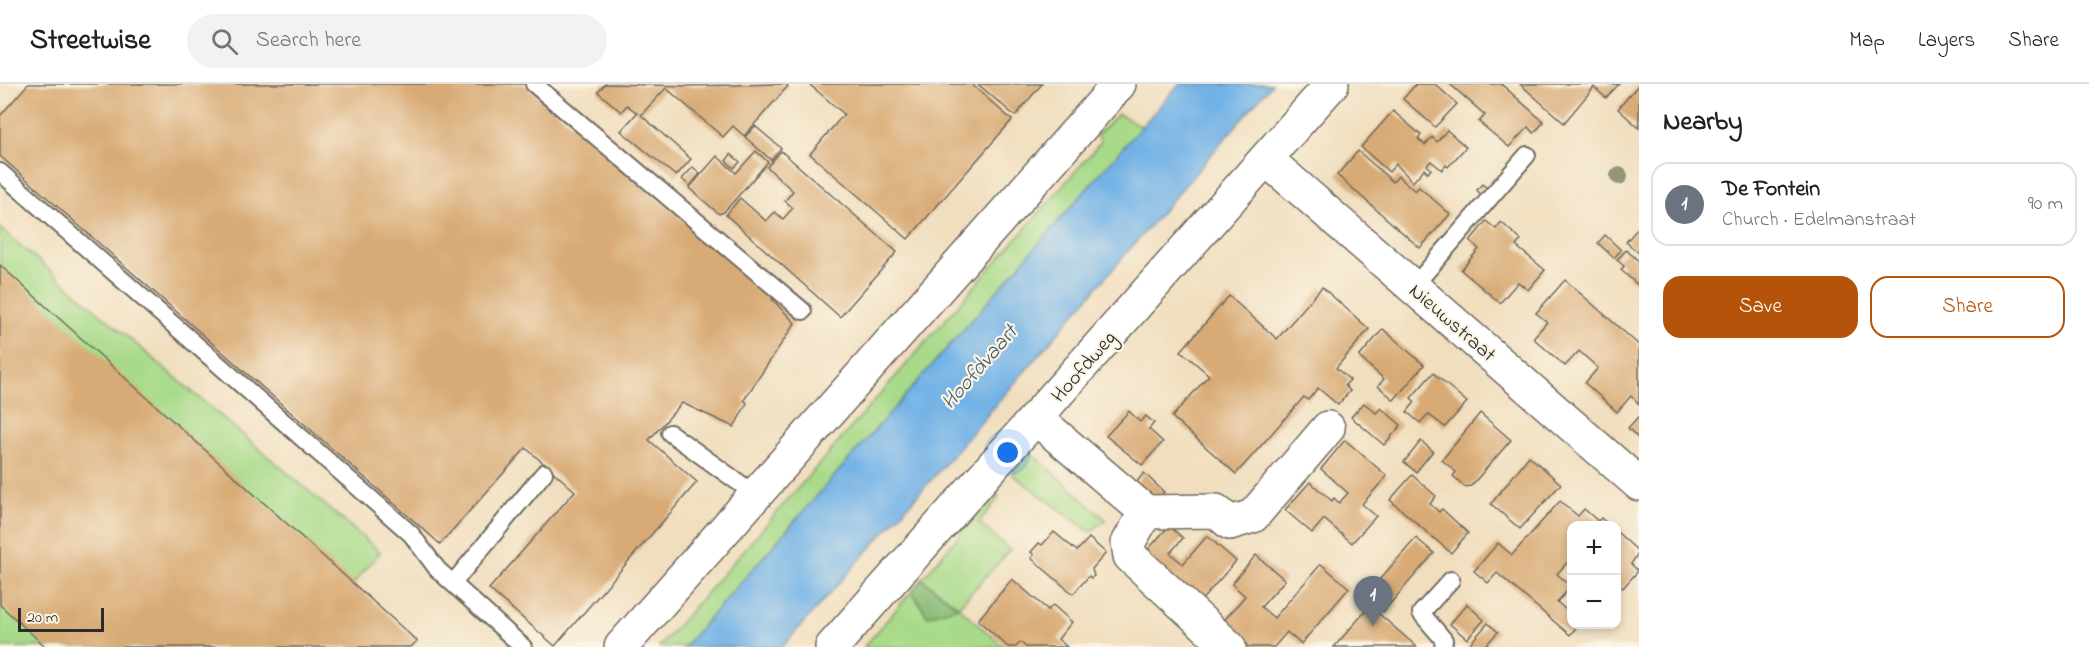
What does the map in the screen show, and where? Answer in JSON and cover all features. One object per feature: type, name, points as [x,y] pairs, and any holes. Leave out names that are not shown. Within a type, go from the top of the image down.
[{"type":"street","points":[[621,647],[1119,84]]},
{"type":"street","name":"Hoofdweg","points":[[832,647],[1332,84]]},
{"type":"street","name":"Nieuwstraat","points":[[1266,159],[1639,484]]},
{"type":"street","points":[[1036,419],[1146,512],[1216,511],[1230,523],[1253,516],[1328,428]]},
{"type":"street","points":[[1146,512],[1128,543],[1130,556],[1229,647]]},
{"type":"lane","points":[[534,84],[803,311]]},
{"type":"lane","points":[[1413,287],[1527,155]]},
{"type":"lane","points":[[0,172],[411,534],[438,570],[523,647]]},
{"type":"lane","points":[[670,433],[756,495]]},
{"type":"lane","points":[[453,583],[544,473]]},
{"type":"lane","points":[[1443,647],[1444,640],[1421,614],[1451,580]]},
{"type":"green space","points":[[1118,114],[1143,127],[684,647],[659,647],[1101,142],[1097,135]]},
{"type":"green space","points":[[0,228],[380,552],[300,647],[0,647]]},
{"type":"green space","points":[[1030,452],[1106,520],[1090,532],[1012,474]]},
{"type":"green space","points":[[995,493],[999,497],[979,523],[1010,550],[958,607],[1004,647],[864,647],[912,591],[927,616],[958,606],[922,579]]},
{"type":"green space","points":[[922,579],[958,607],[927,616],[912,591]]},
{"type":"water","name":"Hoofdvaart","points":[[1179,84],[1272,84],[939,471],[782,647],[684,647]]},
{"type":"building","points":[[28,84],[524,84],[774,297],[772,299],[795,323],[744,400],[747,403],[734,427],[682,403],[649,440],[697,482],[555,646],[489,589],[575,491],[526,448],[440,544],[0,156],[0,116]]},
{"type":"building","points":[[605,84],[688,86],[785,84],[788,86],[744,136],[733,126],[723,137],[666,88],[641,115],[691,159],[676,176],[621,131],[637,113],[627,105],[621,112],[598,92]]},
{"type":"building","points":[[809,84],[971,84],[1012,120],[908,239],[810,154],[844,114]]},
{"type":"building","points":[[978,84],[1042,84],[1015,116]]},
{"type":"building","points":[[1416,84],[1435,84],[1457,104],[1435,127],[1403,99]]},
{"type":"building","points":[[1450,84],[1501,84],[1544,122],[1534,133],[1528,127],[1509,147],[1479,122],[1485,115]]},
{"type":"building","points":[[1520,84],[1619,84],[1606,98],[1594,87],[1564,123]]},
{"type":"building","points":[[1639,84],[1639,128],[1618,109]]},
{"type":"building","points":[[1393,111],[1421,135],[1418,139],[1425,145],[1432,137],[1437,142],[1447,130],[1466,147],[1448,167],[1446,165],[1442,170],[1431,161],[1427,165],[1431,169],[1428,173],[1424,169],[1413,182],[1396,164],[1389,172],[1361,147]]},
{"type":"building","points":[[755,126],[781,148],[771,160],[745,137]]},
{"type":"building","points":[[756,151],[768,162],[724,212],[719,214],[689,188],[717,156],[736,173]]},
{"type":"building","points":[[781,151],[897,252],[840,317],[726,215],[740,198],[766,221],[775,212],[783,219],[793,208],[785,201],[793,191],[767,167]]},
{"type":"building","points":[[1358,151],[1393,182],[1398,176],[1415,191],[1419,187],[1450,214],[1420,248],[1337,175]]},
{"type":"building","points":[[731,154],[740,162],[734,168],[726,161]]},
{"type":"building","points":[[693,167],[700,174],[690,186],[682,179]]},
{"type":"building","points":[[1482,184],[1487,188],[1481,195],[1477,190]]},
{"type":"building","points":[[1486,221],[1496,229],[1501,222],[1521,240],[1516,246],[1545,270],[1528,290],[1518,282],[1500,303],[1461,270],[1479,249],[1470,241]]},
{"type":"building","points":[[1639,227],[1639,253],[1626,242]]},
{"type":"building","points":[[1605,235],[1621,250],[1614,258],[1598,243]]},
{"type":"building","points":[[1626,250],[1639,261],[1639,286],[1621,270],[1624,266],[1617,260]]},
{"type":"building","points":[[0,265],[417,641],[411,647],[46,647],[0,605]]},
{"type":"building","points":[[1565,280],[1639,345],[1639,404],[1631,396],[1617,412],[1585,383],[1598,368],[1579,351],[1565,366],[1533,338],[1547,322],[1536,313]]},
{"type":"building","points":[[1322,287],[1369,329],[1336,368],[1350,380],[1345,385],[1350,391],[1338,405],[1318,388],[1308,400],[1304,397],[1236,474],[1172,417],[1209,375],[1181,351],[1229,296],[1277,339]]},
{"type":"building","points":[[1383,329],[1424,365],[1394,400],[1378,386],[1384,379],[1359,357]]},
{"type":"building","points":[[1433,373],[1467,402],[1445,427],[1428,414],[1420,423],[1407,412],[1415,402],[1411,398]]},
{"type":"building","points":[[1364,403],[1376,413],[1381,408],[1401,425],[1384,445],[1351,417]]},
{"type":"building","points":[[1129,411],[1140,422],[1146,416],[1154,423],[1149,429],[1163,442],[1142,465],[1106,436]]},
{"type":"building","points":[[1480,413],[1511,440],[1471,486],[1465,487],[1453,476],[1456,472],[1442,460]]},
{"type":"building","points":[[1639,416],[1639,439],[1628,428]]},
{"type":"building","points":[[1345,440],[1387,476],[1362,504],[1376,516],[1352,543],[1324,519],[1312,533],[1285,510],[1310,482],[1332,501],[1334,498],[1339,503],[1348,493],[1321,469]]},
{"type":"building","points":[[1421,441],[1433,451],[1416,472],[1404,462]]},
{"type":"building","points":[[1529,456],[1561,484],[1520,529],[1491,504]]},
{"type":"building","points":[[1144,473],[1164,492],[1156,501],[1136,483]]},
{"type":"building","points":[[1412,475],[1436,496],[1430,504],[1439,512],[1442,509],[1468,533],[1451,553],[1390,500]]},
{"type":"building","points":[[1560,501],[1578,516],[1584,509],[1598,521],[1567,521],[1567,563],[1557,574],[1567,583],[1567,591],[1557,602],[1567,611],[1567,629],[1575,629],[1570,635],[1497,573],[1488,583],[1474,571],[1498,543],[1512,555]]},
{"type":"building","points":[[1169,526],[1183,538],[1170,553],[1183,564],[1207,536],[1236,561],[1199,603],[1144,554]]},
{"type":"building","points":[[1054,532],[1077,551],[1089,538],[1106,553],[1092,569],[1094,576],[1091,578],[1089,576],[1073,594],[1031,558],[1034,555],[1031,552],[1039,543],[1042,545]]},
{"type":"building","points":[[1621,536],[1639,552],[1631,564],[1638,571],[1623,588],[1621,586]]},
{"type":"building","points":[[1416,538],[1434,553],[1383,612],[1365,596]]},
{"type":"building","points":[[1256,555],[1285,580],[1261,607],[1274,618],[1321,564],[1349,588],[1301,644],[1287,632],[1274,647],[1249,647],[1222,623],[1245,596],[1232,584]]},
{"type":"building","points":[[1012,579],[1048,610],[1053,605],[1072,622],[1058,639],[1067,647],[1026,647],[1020,642],[1016,647],[1008,647],[978,620]]},
{"type":"building","points":[[1467,604],[1484,620],[1467,639],[1450,624]]},
{"type":"building","points":[[1370,606],[1417,647],[1334,647]]},
{"type":"building","points":[[1488,623],[1498,632],[1484,647],[1467,647]]},
{"type":"place","name":"De Fontein","points":[[1373,626]]}]
